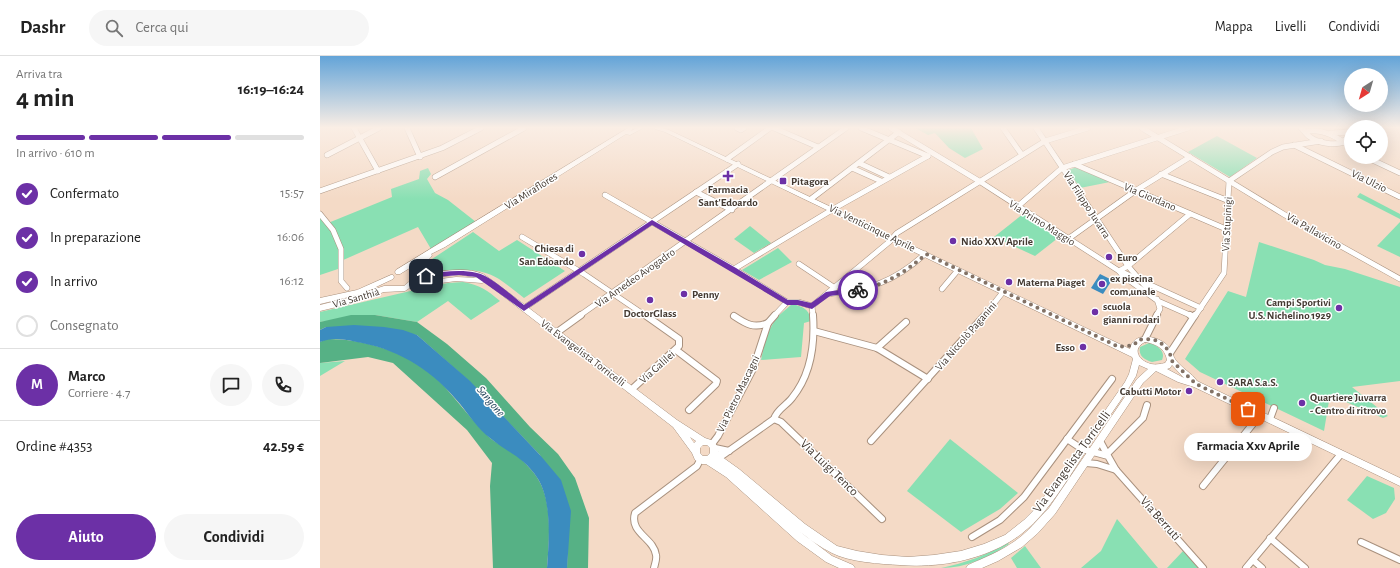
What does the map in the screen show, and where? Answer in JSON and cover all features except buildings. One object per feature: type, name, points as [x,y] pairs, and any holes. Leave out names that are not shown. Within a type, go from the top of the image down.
[{"type":"street","points":[[327,155],[333,152]]},
{"type":"street","points":[[368,152],[378,171]]},
{"type":"street","points":[[418,152],[420,157]]},
{"type":"street","points":[[320,191],[432,152]]},
{"type":"street","points":[[435,177],[481,152]]},
{"type":"street","name":"Via Miraflores","points":[[398,272],[594,152]]},
{"type":"street","name":"Via Venticinque Aprile","points":[[712,152],[1119,347],[1136,357]]},
{"type":"street","points":[[727,159],[736,152]]},
{"type":"street","name":"Via Amedeo Avogadro","points":[[556,333],[732,210],[811,152]]},
{"type":"street","points":[[811,199],[873,152]]},
{"type":"street","points":[[734,269],[880,181],[928,156],[919,152]]},
{"type":"street","name":"Via Primo Maggio","points":[[931,152],[1119,271],[1123,276],[1158,301],[1193,317]]},
{"type":"street","points":[[812,306],[889,242],[897,233],[1027,152]]},
{"type":"street","name":"Via Filippo Juvarra","points":[[1051,152],[1128,266],[1158,301]]},
{"type":"street","points":[[1017,207],[1062,168],[1111,152]]},
{"type":"street","name":"Via Stupinigi","points":[[1171,356],[1193,317],[1201,308],[1224,273],[1229,181],[1181,152]]},
{"type":"street","points":[[1229,181],[1272,152]]},
{"type":"street","name":"Via Ulzio","points":[[1312,152],[1400,197]]},
{"type":"street","points":[[1068,239],[1135,191],[1190,157]]},
{"type":"street","points":[[859,163],[889,177]]},
{"type":"street","points":[[524,308],[738,164]]},
{"type":"street","name":"Via Giordano","points":[[1074,164],[1226,229]]},
{"type":"street","points":[[1380,164],[1400,174]]},
{"type":"street","points":[[852,168],[880,181]]},
{"type":"street","points":[[1161,174],[1228,200]]},
{"type":"street","name":"Via Pallavicino","points":[[1229,181],[1338,246],[1400,279]]},
{"type":"street","points":[[696,192],[732,210]]},
{"type":"street","points":[[605,195],[734,269],[787,302],[798,302],[812,306]]},
{"type":"street","points":[[320,214],[333,230],[341,248],[341,281],[347,288]]},
{"type":"street","points":[[1119,271],[1128,266],[1190,214]]},
{"type":"street","points":[[522,237],[578,271],[612,294]]},
{"type":"street","name":"Via Miraflores","points":[[409,286],[416,278],[416,272],[424,259],[443,244]]},
{"type":"street","points":[[828,294],[880,284],[905,271],[926,254]]},
{"type":"street","points":[[799,264],[835,288]]},
{"type":"street","name":"Via Evangelista Torricelli","points":[[398,272],[410,270],[426,276],[459,272],[477,275],[491,283],[674,423],[709,452],[732,468],[806,529],[834,549],[855,559],[888,564],[917,566],[937,564],[963,558],[989,549],[1008,538],[1026,524],[1044,505],[1132,377],[1136,357]]},
{"type":"street","points":[[942,289],[958,270]]},
{"type":"street","name":"Via Filippo Juvarra","points":[[1119,271],[1201,308]]},
{"type":"street","name":"Via Santhià","points":[[320,301],[359,292],[391,277],[398,272]]},
{"type":"street","points":[[391,277],[388,283],[391,288]]},
{"type":"street","name":"Via Evangelista Torricelli","points":[[409,286],[456,279],[475,279],[491,283]]},
{"type":"street","name":"Via Santhià","points":[[320,308],[391,288],[400,289],[409,286]]},
{"type":"street","name":"Via Niccolò Paganini","points":[[871,440],[978,324],[1003,292]]},
{"type":"street","name":"Via Galilei","points":[[612,294],[679,339],[680,343],[676,350],[631,390]]},
{"type":"street","points":[[1145,339],[1158,315],[1160,309],[1158,301]]},
{"type":"street","name":"Via Pietro Mascagni","points":[[654,568],[656,554],[646,538],[632,523],[632,518],[635,514],[697,466],[709,452],[752,369],[768,323],[787,302]]},
{"type":"street","points":[[695,451],[699,445],[709,452],[723,455],[774,419],[775,415],[791,399],[805,379],[810,364],[814,331],[812,306]]},
{"type":"street","points":[[734,316],[748,326],[762,326],[768,323]]},
{"type":"street","points":[[877,348],[906,322]]},
{"type":"street","name":"Via Niccolò Paganini","points":[[814,331],[877,348],[928,379]]},
{"type":"street","points":[[1119,347],[1134,345],[1138,340],[1155,340],[1164,345],[1171,356],[1196,384]]},
{"type":"street","points":[[1134,345],[1136,357],[1145,365],[1156,368],[1181,380],[1196,384],[1400,482]]},
{"type":"street","points":[[676,350],[717,381],[716,384],[689,410]]},
{"type":"street","points":[[1156,368],[1167,366],[1171,356]]},
{"type":"street","name":"Via Evangelista Torricelli","points":[[971,568],[995,558],[1019,544],[1035,530],[1052,511],[1086,463],[1140,381],[1156,368]]},
{"type":"street","name":"Via Evangelista Torricelli","points":[[972,537],[997,523],[1017,505],[1112,379]]},
{"type":"street","points":[[1097,464],[1143,418],[1147,405]]},
{"type":"street","points":[[1270,419],[1274,408]]},
{"type":"street","points":[[1203,486],[1260,415]]},
{"type":"street","name":"Via Luigi Tenco","points":[[774,419],[781,422],[882,519]]},
{"type":"street","name":"Via Evangelista Torricelli","points":[[674,423],[695,451],[696,456],[709,452]]},
{"type":"street","points":[[1067,439],[1082,449],[1107,455]]},
{"type":"street","name":"Via Berruti","points":[[1100,441],[1107,455],[1113,462],[1116,470],[1203,568]]},
{"type":"street","name":"Via Evangelista Torricelli","points":[[709,452],[730,474],[800,538],[828,559],[850,568]]},
{"type":"street","points":[[1246,568],[1341,454]]},
{"type":"street","points":[[1086,463],[1097,464],[1116,470]]},
{"type":"street","points":[[1270,538],[1305,568]]},
{"type":"street","points":[[1361,542],[1400,560]]},
{"type":"street","points":[[1253,560],[1262,568]]},
{"type":"green space","points":[[955,152],[977,152],[965,158]]},
{"type":"green space","points":[[1188,152],[1246,152],[1257,158],[1230,177]]},
{"type":"green space","points":[[1077,167],[1110,182],[1080,188],[1068,170]]},
{"type":"green space","points":[[428,168],[431,174],[427,179],[435,193],[448,200],[476,222],[431,249],[418,227],[341,261],[341,268],[320,275],[320,214],[328,223],[392,197],[391,189],[419,179],[420,171]]},
{"type":"green space","points":[[1360,193],[1400,214],[1400,219],[1357,197]]},
{"type":"green space","points":[[1023,214],[1058,238],[1035,256],[994,237]]},
{"type":"green space","points":[[1400,222],[1400,257],[1377,246]]},
{"type":"green space","points":[[750,226],[771,243],[754,253],[734,239]]},
{"type":"green space","points":[[473,232],[499,251],[517,240],[565,271],[524,298],[499,279],[483,272],[466,270],[431,273],[427,271],[425,266],[429,261]]},
{"type":"green space","points":[[1259,242],[1325,265],[1345,269],[1400,287],[1400,381],[1352,387],[1388,416],[1383,418],[1330,395],[1324,431],[1200,372],[1185,359],[1228,291],[1246,297]]},
{"type":"green space","points":[[778,248],[792,262],[759,280],[742,270]]},
{"type":"green space","points":[[463,282],[483,288],[500,301],[471,320],[448,301],[417,322],[375,315],[320,322],[320,312],[432,286]]},
{"type":"green space","points":[[792,304],[805,309],[809,314],[811,321],[804,323],[801,357],[761,360],[766,336],[776,318]]},
{"type":"green space","points":[[351,315],[375,315],[417,322],[447,344],[486,378],[530,427],[558,454],[575,478],[589,518],[588,568],[567,568],[568,538],[540,455],[469,381],[417,335],[326,327],[320,330],[320,322]]},
{"type":"green space","points":[[326,339],[339,339],[366,343],[394,352],[418,364],[444,386],[488,436],[512,452],[525,463],[538,479],[546,499],[549,522],[547,568],[493,568],[490,486],[492,463],[467,430],[393,363],[368,357],[320,363],[320,342]]},
{"type":"green space","points":[[1149,343],[1155,345],[1162,351],[1162,360],[1152,362],[1145,359],[1141,355],[1140,347]]},
{"type":"green space","points":[[345,361],[320,376],[320,363]]},
{"type":"green space","points":[[950,439],[1018,493],[1000,509],[961,532],[907,491]]},
{"type":"green space","points":[[1367,476],[1394,488],[1395,499],[1386,513],[1373,519],[1347,500]]},
{"type":"green space","points":[[1117,519],[1158,568],[1081,568],[1101,551]]},
{"type":"green space","points":[[1008,543],[1009,544],[985,558],[968,564],[950,568],[941,568],[976,558]]},
{"type":"green space","points":[[1025,546],[1041,568],[1017,568],[1011,558]]},
{"type":"green space","points":[[1183,551],[1199,568],[1167,568]]},
{"type":"water","name":"ex piscina com,unale","points":[[1100,274],[1112,280],[1103,294],[1091,288]]},
{"type":"water","points":[[354,325],[403,330],[417,335],[470,381],[540,455],[561,480],[571,511],[567,568],[547,568],[549,534],[548,510],[546,499],[538,479],[527,465],[486,434],[439,382],[416,364],[391,351],[341,339],[330,339],[320,342],[320,330],[326,327]]},
{"type":"way so far","points":[[858,290],[893,279],[926,254],[1119,347],[1134,345],[1138,340],[1155,340],[1164,345],[1170,353],[1171,360],[1196,384],[1248,409]]},
{"type":"place","name":"Farmacia Sant'Edoardo","points":[[728,176]]},
{"type":"place","name":"Pitagora","points":[[783,181]]},
{"type":"place","name":"Nido XXV Aprile","points":[[953,241]]},
{"type":"place","name":"Chiesa di San Edoardo","points":[[582,254]]},
{"type":"place","name":"Euro","points":[[1109,257]]},
{"type":"place","name":"Materna Piaget","points":[[1009,282]]},
{"type":"place","name":"ex piscina com,unale","points":[[1102,284]]},
{"type":"place","name":"Penny","points":[[684,294]]},
{"type":"place","name":"DoctorGlass","points":[[650,300]]},
{"type":"place","name":"Campi Sportivi U.S. Nichelino 1929","points":[[1339,308]]},
{"type":"place","name":"scuola gianni rodari","points":[[1095,312]]},
{"type":"place","name":"Esso","points":[[1083,347]]},
{"type":"place","name":"SARA S.a.S.","points":[[1220,382]]},
{"type":"place","name":"Cabutti Motor","points":[[1189,391]]},
{"type":"place","name":"Quartiere Juvarra - Centro di ritrovo","points":[[1302,403]]},
{"type":"place","name":"Farmacia Xxv Aprile","points":[[1248,409]]},
{"type":"route","points":[[426,276],[459,272],[477,275],[491,283],[524,308],[652,222],[734,269],[787,302],[798,302],[812,306],[828,294],[858,290]]},
{"type":"water label","name":"Sangone","points":[[491,401]]}]
